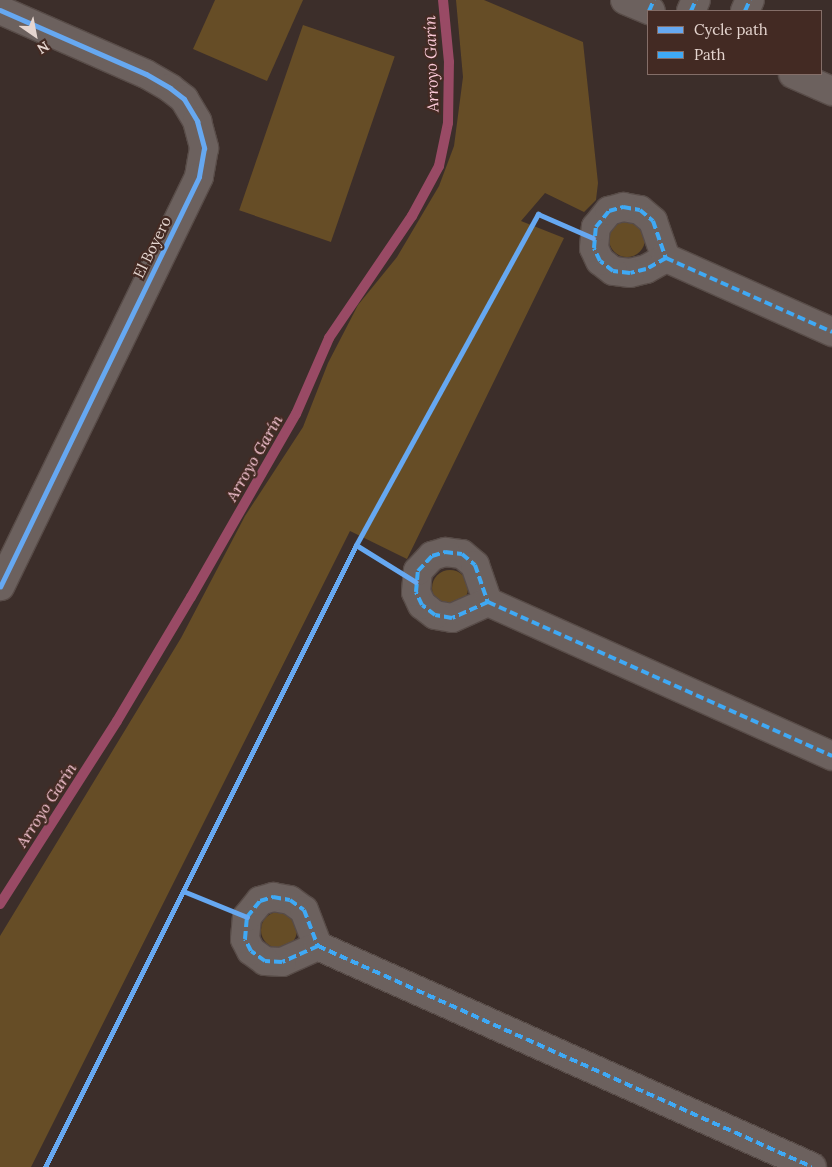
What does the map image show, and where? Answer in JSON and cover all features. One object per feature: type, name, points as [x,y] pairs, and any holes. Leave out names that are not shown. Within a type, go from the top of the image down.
[{"type":"street","points":[[625,0],[648,10]]},
{"type":"street","name":"El Boyero","points":[[0,10],[146,74],[170,88],[184,99],[197,121],[204,148],[199,177],[0,586]]},
{"type":"street","points":[[796,75],[832,91]]},
{"type":"street","points":[[666,258],[832,332]]},
{"type":"street","points":[[488,602],[832,756]]},
{"type":"street","points":[[318,946],[812,1167]]},
{"type":"shaded area","points":[[215,0],[303,0],[267,81],[193,49]]},
{"type":"shaded area","points":[[456,0],[484,0],[583,42],[598,183],[596,200],[584,212],[545,193],[521,221],[564,238],[407,559],[350,531],[31,1167],[0,1167],[0,936],[181,638],[245,516],[303,427],[328,363],[358,305],[397,257],[439,186],[454,146],[463,77]]},
{"type":"shaded area","points":[[303,25],[395,57],[331,242],[239,210]]},
{"type":"shaded area","points":[[627,221],[634,222],[640,226],[644,232],[644,246],[640,252],[634,256],[627,257],[620,256],[614,252],[610,246],[609,239],[610,232],[614,226],[620,222]]},
{"type":"shaded area","points":[[450,570],[462,576],[468,588],[462,600],[450,606],[438,600],[432,588],[438,576]]},
{"type":"shaded area","points":[[279,912],[286,913],[292,917],[296,923],[296,937],[292,943],[286,947],[279,948],[272,947],[266,943],[262,937],[261,930],[262,923],[266,917],[272,913]]},
{"type":"waterway","name":"Arroyo Garín","points":[[0,904],[117,721],[191,597],[296,414],[329,338],[412,216],[439,166],[448,123],[449,62],[443,0]]},
{"type":"marked path","points":[[649,10],[654,0]]},
{"type":"marked path","points":[[691,10],[696,0]]},
{"type":"marked path","points":[[745,10],[750,0]]},
{"type":"marked path","points":[[623,207],[640,210],[653,221],[666,258],[646,269],[630,273],[613,271],[600,261],[594,248],[596,227],[609,211],[623,207]]},
{"type":"marked path","points":[[666,258],[832,332]]},
{"type":"marked path","points":[[445,552],[462,554],[475,565],[488,602],[452,618],[435,615],[422,605],[416,592],[418,571],[432,556],[445,552]]},
{"type":"marked path","points":[[488,602],[832,756]]},
{"type":"marked path","points":[[273,897],[290,900],[304,910],[318,946],[282,962],[265,961],[251,951],[245,939],[247,917],[260,901],[273,897]]},
{"type":"marked path","points":[[318,946],[812,1167]]},
{"type":"cycle path","points":[[0,10],[146,74],[170,88],[184,99],[197,121],[204,148],[199,177],[0,586]]},
{"type":"cycle path","points":[[45,1167],[356,545],[538,214],[593,238]]},
{"type":"cycle path","points":[[356,545],[416,582]]},
{"type":"cycle path","points":[[183,891],[247,917]]}]
